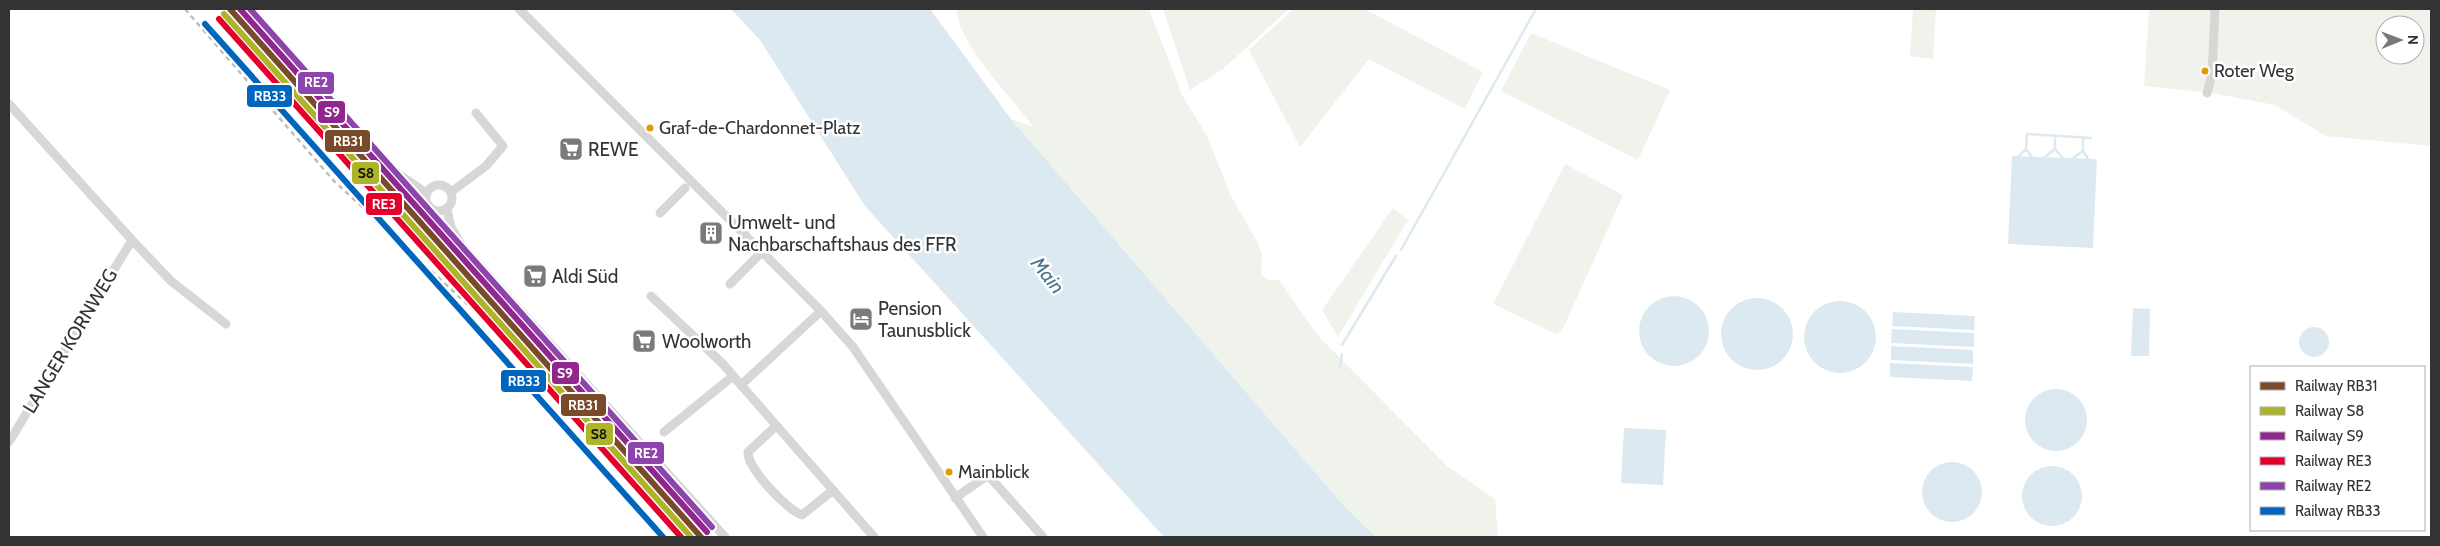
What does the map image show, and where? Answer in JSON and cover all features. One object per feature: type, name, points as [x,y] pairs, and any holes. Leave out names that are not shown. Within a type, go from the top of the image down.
[{"type":"street","points":[[248,9],[397,173],[426,193]]},
{"type":"street","points":[[519,9],[821,311],[853,347],[983,537]]},
{"type":"street","points":[[2207,93],[2212,75],[2215,9]]},
{"type":"street","points":[[9,104],[171,281],[226,324]]},
{"type":"street","points":[[451,192],[486,166],[503,146],[476,113]]},
{"type":"street","points":[[438,184],[443,185],[451,192],[453,201],[447,210],[441,212],[431,209],[426,200],[426,193],[432,186],[438,184]]},
{"type":"street","points":[[660,213],[685,188]]},
{"type":"street","points":[[447,210],[451,227],[462,246],[725,537]]},
{"type":"street","name":"LANGER KORNWEG","points":[[9,442],[132,240]]},
{"type":"street","points":[[730,284],[762,252]]},
{"type":"street","points":[[651,296],[733,376],[874,537]]},
{"type":"street","points":[[741,385],[821,311]]},
{"type":"street","points":[[664,432],[733,376]]},
{"type":"street","points":[[776,426],[748,452],[751,463],[773,491],[794,512],[802,515],[832,491]]},
{"type":"street","points":[[955,498],[988,475],[1043,537]]},
{"type":"shaded area","points":[[957,9],[1149,9],[1182,95],[1207,136],[1231,196],[1258,243],[1262,254],[1261,275],[1269,281],[1278,279],[1319,337],[1447,466],[1495,499],[1498,537],[1376,537],[1344,506],[1011,119],[1034,127],[975,53],[965,37],[959,22]]},
{"type":"shaded area","points":[[1163,9],[1289,9],[1223,69],[1190,90]]},
{"type":"shaded area","points":[[1293,9],[1365,9],[1483,72],[1465,109],[1369,59],[1300,147],[1249,50]]},
{"type":"shaded area","points":[[1913,9],[1936,9],[1933,59],[1910,56]]},
{"type":"shaded area","points":[[2149,9],[2431,9],[2431,146],[2326,136],[2275,105],[2211,93],[2144,86]]},
{"type":"shaded area","points":[[1531,33],[1670,90],[1638,160],[1501,91]]},
{"type":"shaded area","points":[[1565,164],[1623,195],[1566,322],[1561,332],[1556,334],[1493,304]]},
{"type":"shaded area","points":[[1393,208],[1408,220],[1338,337],[1322,310]]},
{"type":"water","name":"Main","points":[[731,9],[930,9],[1011,119],[1344,506],[1376,537],[1164,537],[865,206],[760,40]]},
{"type":"water","points":[[2012,156],[2097,159],[2093,248],[2008,244]]},
{"type":"water","points":[[1667,296],[1681,296],[1694,302],[1703,311],[1709,324],[1707,344],[1699,356],[1681,366],[1667,366],[1654,360],[1645,351],[1639,338],[1639,324],[1645,311],[1654,302]]},
{"type":"water","points":[[1764,298],[1783,308],[1791,320],[1793,334],[1791,348],[1783,360],[1771,368],[1750,370],[1731,360],[1723,348],[1721,327],[1731,308],[1743,300]]},
{"type":"water","points":[[1847,301],[1866,311],[1874,323],[1876,337],[1874,351],[1866,363],[1854,371],[1833,373],[1814,363],[1806,351],[1804,330],[1814,311],[1826,303]]},
{"type":"water","points":[[2133,308],[2150,309],[2149,356],[2131,356]]},
{"type":"water","points":[[1893,312],[1975,316],[1974,330],[1892,326]]},
{"type":"water","points":[[2314,327],[2325,331],[2329,342],[2325,353],[2314,357],[2303,353],[2299,342],[2303,331]]},
{"type":"water","points":[[1892,329],[1974,333],[1974,347],[1891,343]]},
{"type":"water","points":[[1891,346],[1973,350],[1973,364],[1891,360]]},
{"type":"water","points":[[1890,363],[1973,367],[1972,381],[1890,377]]},
{"type":"water","points":[[2056,389],[2068,392],[2078,398],[2084,408],[2087,420],[2084,432],[2078,442],[2068,448],[2056,451],[2044,448],[2034,442],[2028,432],[2025,420],[2028,408],[2034,398],[2044,392]]},
{"type":"water","points":[[1624,428],[1666,430],[1663,485],[1621,483]]},
{"type":"water","points":[[1946,462],[1958,462],[1969,467],[1977,475],[1982,486],[1980,504],[1969,517],[1958,522],[1946,522],[1935,517],[1927,509],[1922,498],[1922,486],[1927,475],[1935,467]]},
{"type":"water","points":[[2046,466],[2058,466],[2069,471],[2077,479],[2082,490],[2080,508],[2069,521],[2058,526],[2046,526],[2035,521],[2027,513],[2022,502],[2022,490],[2027,479],[2035,471]]},
{"type":"waterway","points":[[1401,250],[1536,9]]},
{"type":"waterway","points":[[2032,157],[2026,149],[2027,134],[2091,138]]},
{"type":"waterway","points":[[2055,136],[2055,149],[2063,158]]},
{"type":"waterway","points":[[2083,137],[2083,151],[2088,159]]},
{"type":"waterway","points":[[2019,156],[2026,149]]},
{"type":"waterway","points":[[2045,157],[2055,149]]},
{"type":"waterway","points":[[2073,158],[2083,151]]},
{"type":"waterway","points":[[1342,345],[1396,256]]},
{"type":"waterway","points":[[1340,367],[1342,354]]},
{"type":"railway","points":[[185,9],[334,181],[479,315]]},
{"type":"rail line","name":"RB31","points":[[230,9],[701,537]]},
{"type":"rail line","name":"S9","points":[[240,9],[707,532]]},
{"type":"rail line","name":"RE2","points":[[250,9],[712,527]]},
{"type":"rail line","name":"S8","points":[[224,14],[691,537]]},
{"type":"rail line","name":"RE3","points":[[219,19],[681,537]]},
{"type":"rail line","name":"RB33","points":[[205,24],[663,537]]},
{"type":"place","name":"Roter Weg","points":[[2205,71]]},
{"type":"place","name":"Graf-de-Chardonnet-Platz","points":[[650,128]]},
{"type":"place","name":"REWE","points":[[571,149]]},
{"type":"place","name":"Umwelt- und Nachbarschaftshaus des FFR","points":[[711,233]]},
{"type":"place","name":"Aldi Süd","points":[[535,276]]},
{"type":"place","name":"Pension Taunusblick","points":[[861,319]]},
{"type":"place","name":"Woolworth","points":[[644,341]]},
{"type":"place","name":"Mainblick","points":[[949,472]]}]
